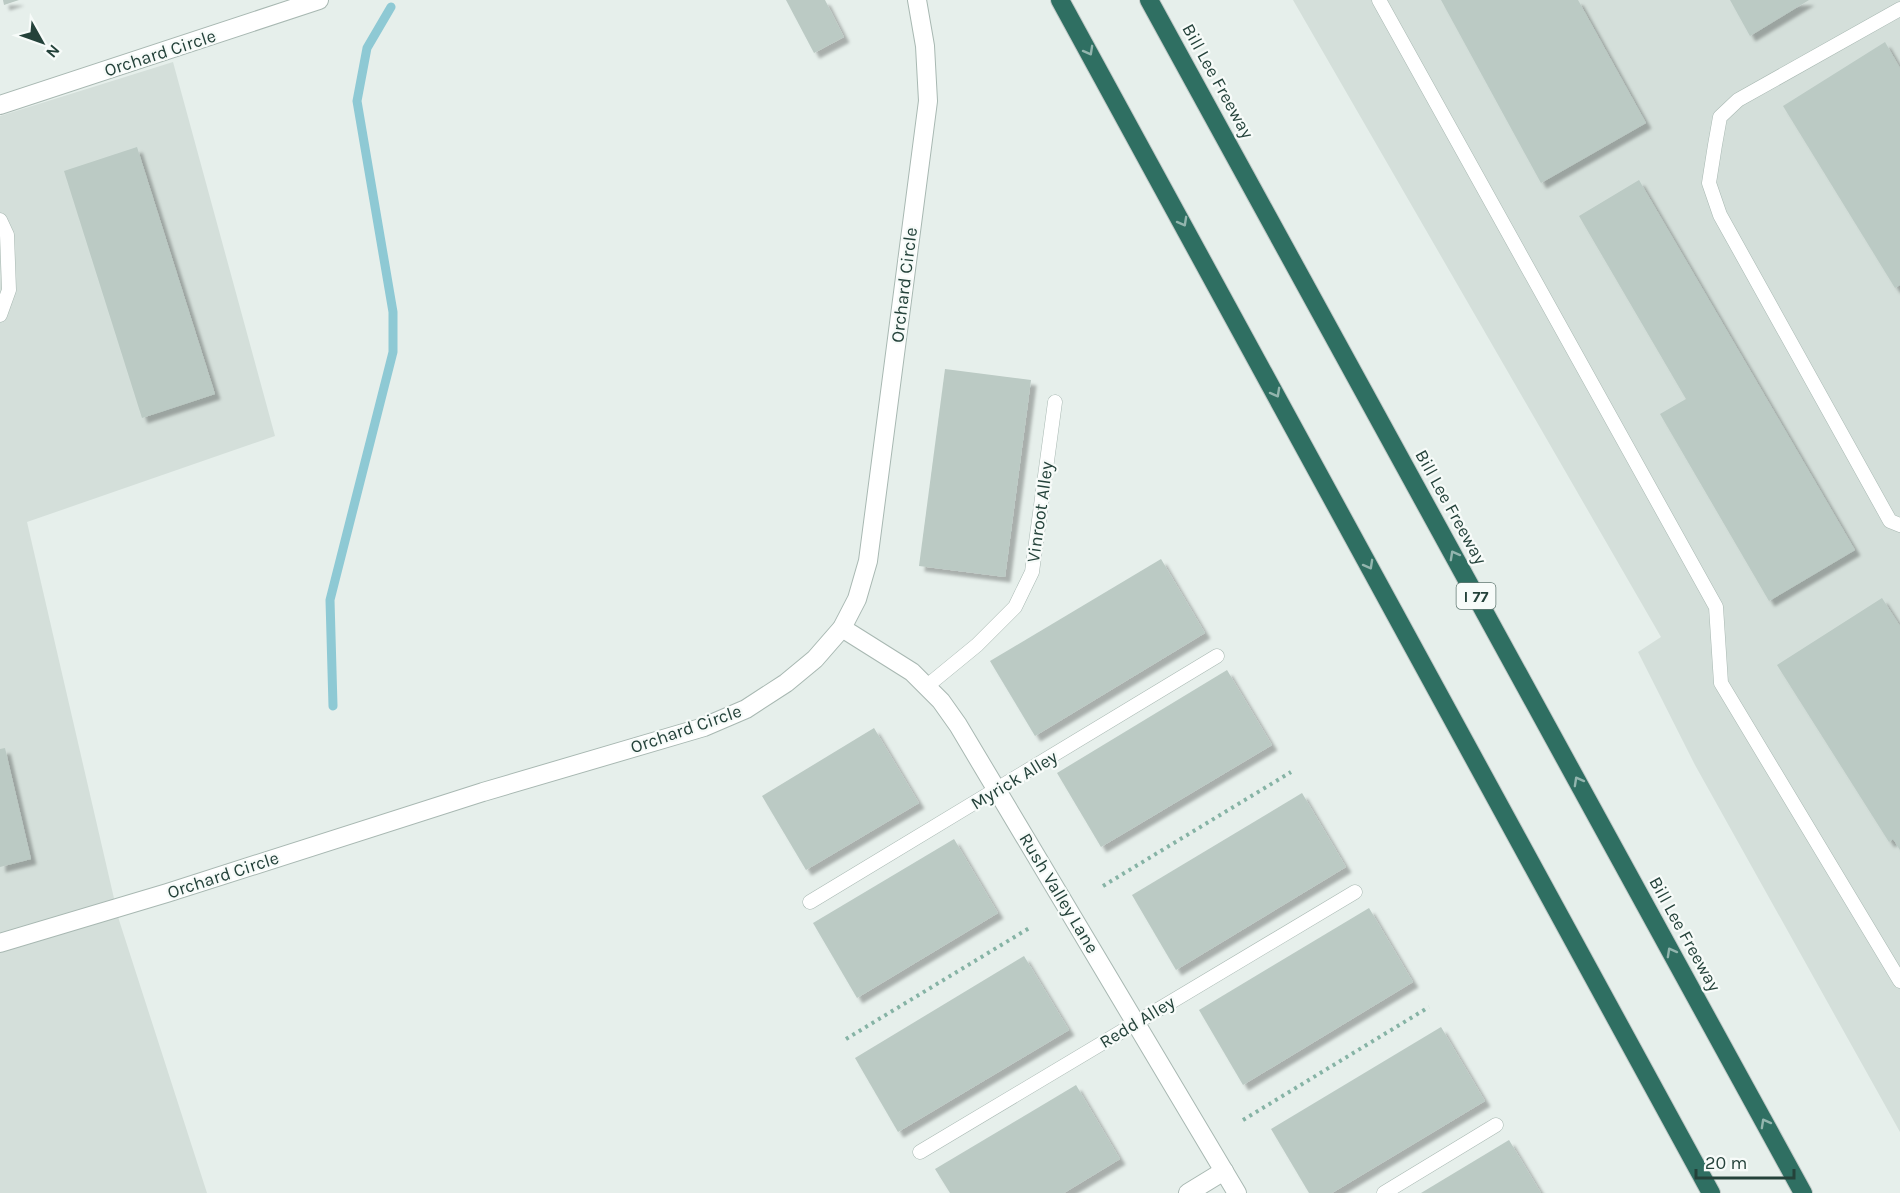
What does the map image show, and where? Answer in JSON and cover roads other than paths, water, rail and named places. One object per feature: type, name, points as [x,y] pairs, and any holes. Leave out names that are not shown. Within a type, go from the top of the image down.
[{"type":"highway","points":[[1060,0],[1711,1193]]},
{"type":"highway","name":"Bill Lee Freeway","points":[[1149,0],[1803,1193]]},
{"type":"street","name":"Orchard Circle","points":[[0,105],[319,0]]},
{"type":"street","name":"Orchard Circle","points":[[0,943],[167,893],[483,792],[704,727],[746,709],[786,684],[815,659],[842,628],[857,599],[868,561],[928,101],[925,46],[917,0]]},
{"type":"street","name":"Rush Valley Lane","points":[[842,628],[912,672],[927,686],[958,725],[1237,1193]]},
{"type":"street","points":[[1188,1193],[1224,1171]]},
{"type":"lane","points":[[1379,0],[1716,607],[1721,683],[1900,981]]},
{"type":"lane","points":[[1900,9],[1738,100],[1720,117],[1710,183],[1720,215],[1890,521],[1900,525]]},
{"type":"lane","points":[[0,220],[7,235],[9,290],[0,315]]},
{"type":"lane","name":"Vinroot Alley","points":[[927,686],[977,645],[1015,608],[1032,573],[1055,402]]},
{"type":"lane","name":"Myrick Alley","points":[[810,902],[1217,656]]},
{"type":"lane","name":"Redd Alley","points":[[920,1152],[1355,892]]},
{"type":"lane","points":[[1384,1193],[1496,1125]]},
{"type":"waterway","points":[[333,706],[330,600],[393,352],[393,312],[357,101],[367,48],[391,7]]}]
